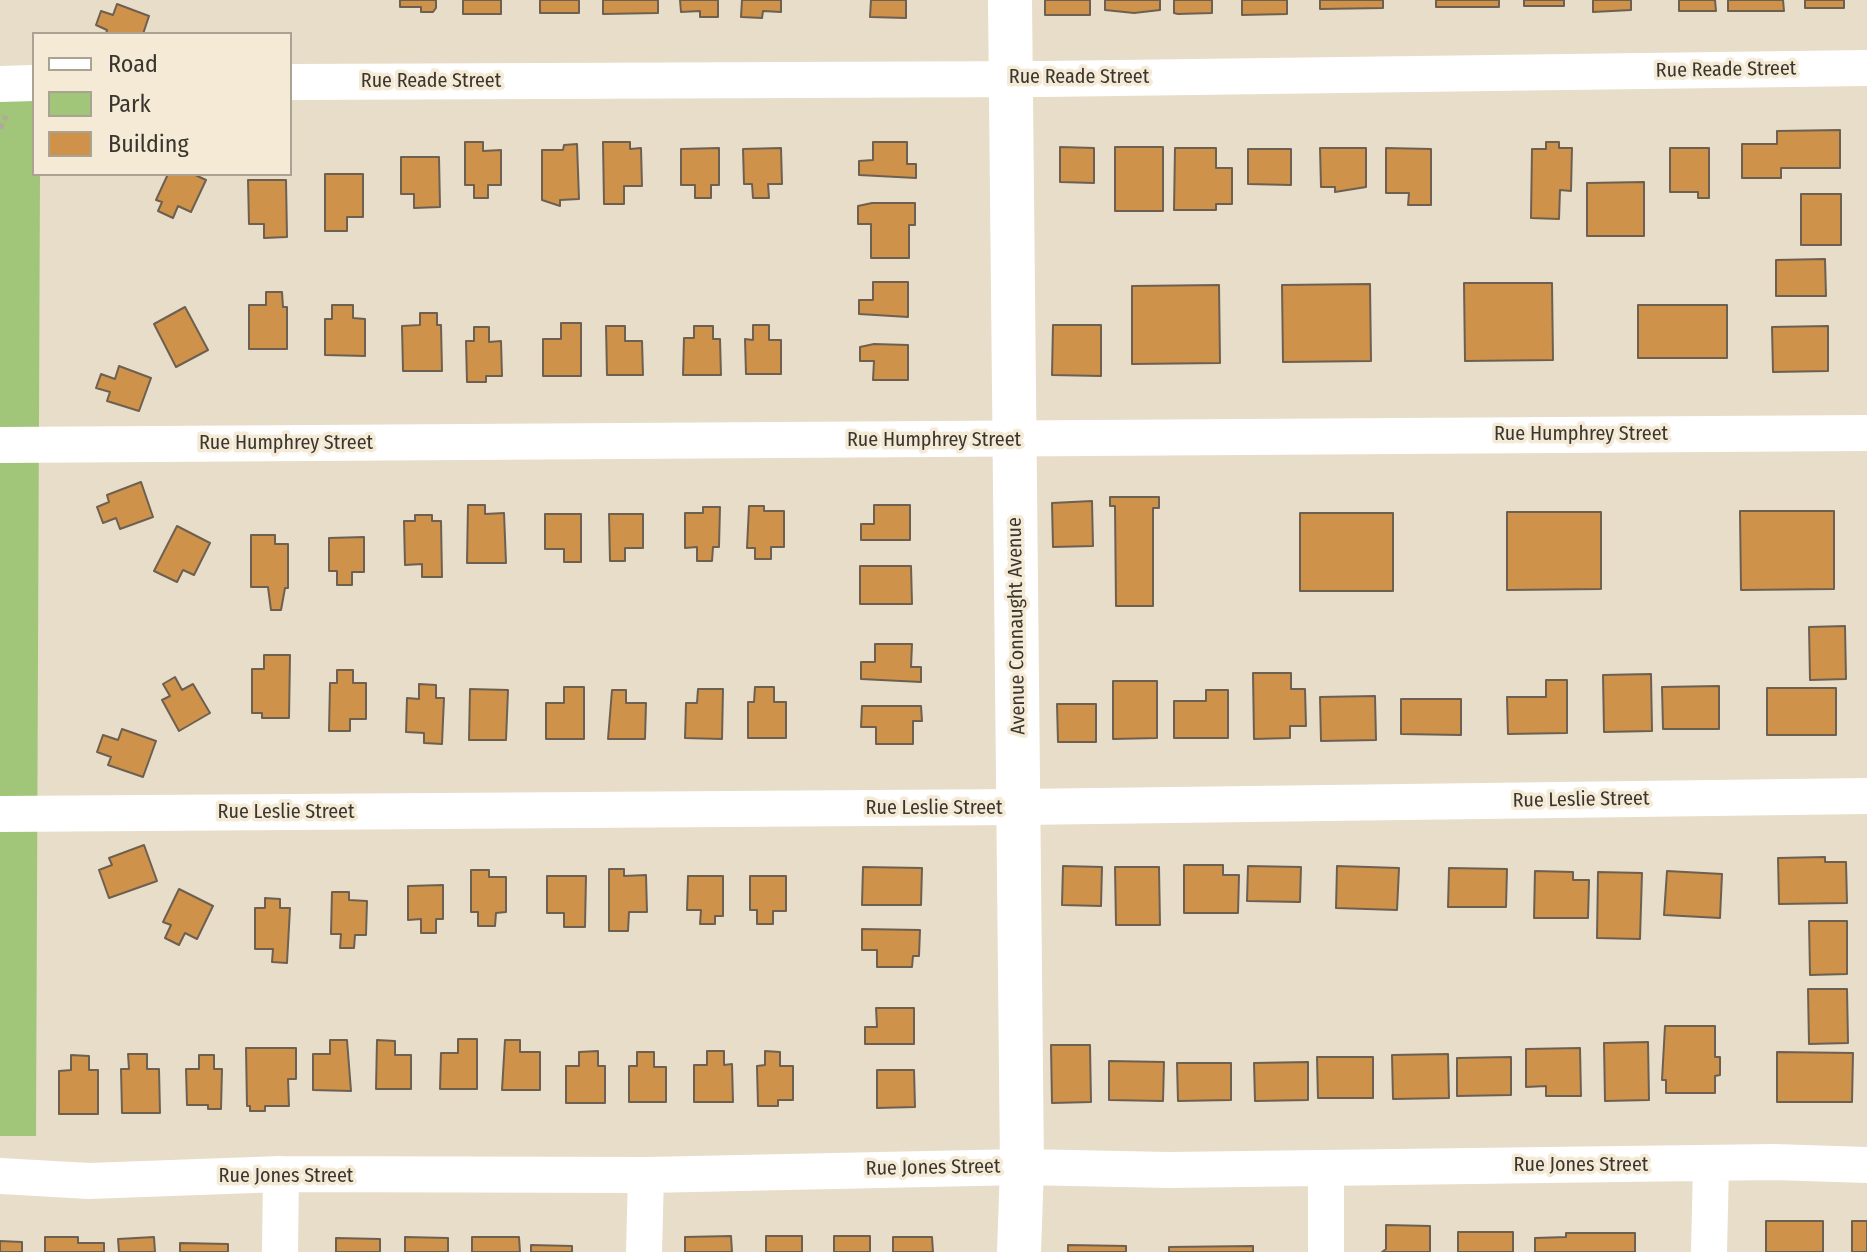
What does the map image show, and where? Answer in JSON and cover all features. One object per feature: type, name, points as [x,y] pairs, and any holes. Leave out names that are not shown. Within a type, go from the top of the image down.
[{"type":"street","name":"Avenue Connaught Avenue","points":[[1010,0],[1022,1167],[1019,1252]]},
{"type":"street","name":"Rue Reade Street","points":[[292,82],[1867,68]]},
{"type":"street","points":[[0,84],[32,83]]},
{"type":"street","name":"Rue Humphrey Street","points":[[0,445],[1867,433]]},
{"type":"street","name":"Rue Leslie Street","points":[[0,814],[1019,807],[1867,796]]},
{"type":"street","points":[[1709,1252],[1711,1165]]},
{"type":"street","name":"Rue Jones Street","points":[[0,1176],[89,1181],[281,1174],[646,1175],[1022,1167],[1867,1165]]},
{"type":"street","points":[[1326,1168],[1326,1252]]},
{"type":"street","points":[[280,1252],[281,1174]]},
{"type":"street","points":[[644,1252],[646,1175]]},
{"type":"green space","points":[[0,97],[32,97],[32,176],[40,176],[36,1136],[0,1136]]},
{"type":"building","points":[[400,0],[436,0],[436,8],[433,12],[421,12],[421,7],[400,7]]},
{"type":"building","points":[[463,0],[501,0],[501,14],[463,14]]},
{"type":"building","points":[[540,0],[579,0],[579,13],[540,13]]},
{"type":"building","points":[[603,0],[658,0],[658,13],[603,14]]},
{"type":"building","points":[[680,0],[718,0],[718,17],[700,17],[700,11],[681,12]]},
{"type":"building","points":[[742,0],[781,0],[781,12],[763,11],[762,18],[741,17]]},
{"type":"building","points":[[871,0],[906,0],[906,18],[870,17]]},
{"type":"building","points":[[1045,0],[1090,0],[1090,15],[1045,15]]},
{"type":"building","points":[[1105,0],[1160,0],[1160,10],[1134,13],[1105,10]]},
{"type":"building","points":[[1174,0],[1212,0],[1212,13],[1174,13]]},
{"type":"building","points":[[1242,0],[1287,0],[1287,14],[1242,15]]},
{"type":"building","points":[[1320,0],[1383,0],[1383,8],[1320,9]]},
{"type":"building","points":[[1436,0],[1499,0],[1499,7],[1436,7]]},
{"type":"building","points":[[1524,0],[1564,0],[1564,6],[1524,6]]},
{"type":"building","points":[[1593,0],[1631,0],[1631,10],[1593,12]]},
{"type":"building","points":[[1679,0],[1715,0],[1716,11],[1679,11]]},
{"type":"building","points":[[1728,0],[1783,0],[1784,11],[1728,11]]},
{"type":"building","points":[[1805,0],[1844,0],[1844,8],[1805,8]]},
{"type":"building","points":[[117,4],[149,16],[144,32],[106,32],[96,25],[101,11],[113,15]]},
{"type":"building","points":[[1840,130],[1840,168],[1781,168],[1781,178],[1742,178],[1742,144],[1777,144],[1777,131]]},
{"type":"building","points":[[465,142],[483,142],[483,151],[501,150],[501,185],[488,185],[488,198],[474,198],[474,185],[465,185]]},
{"type":"building","points":[[603,142],[630,142],[630,149],[641,148],[642,186],[624,186],[624,204],[604,204]]},
{"type":"building","points":[[873,142],[907,142],[907,164],[916,164],[916,178],[859,175],[859,161],[873,160]]},
{"type":"building","points":[[1546,142],[1559,142],[1559,148],[1572,148],[1571,191],[1560,190],[1559,219],[1531,218],[1532,149],[1546,149]]},
{"type":"building","points":[[577,144],[579,199],[560,200],[560,206],[542,200],[542,150],[563,150],[564,145]]},
{"type":"building","points":[[1060,147],[1094,148],[1094,183],[1060,182]]},
{"type":"building","points":[[1115,147],[1163,147],[1163,211],[1115,211]]},
{"type":"building","points":[[719,148],[719,185],[711,185],[711,198],[695,198],[695,185],[681,185],[681,149]]},
{"type":"building","points":[[781,148],[782,184],[768,184],[769,198],[753,198],[752,184],[744,184],[743,149]]},
{"type":"building","points":[[1175,148],[1216,148],[1216,168],[1232,168],[1232,204],[1216,204],[1216,210],[1174,210]]},
{"type":"building","points":[[1320,148],[1366,148],[1366,187],[1335,192],[1335,187],[1321,187]]},
{"type":"building","points":[[1386,148],[1431,149],[1431,205],[1408,205],[1409,193],[1386,193]]},
{"type":"building","points":[[1670,148],[1709,148],[1709,198],[1698,198],[1698,192],[1670,192]]},
{"type":"building","points":[[1248,149],[1291,149],[1291,185],[1248,184]]},
{"type":"building","points":[[401,157],[439,157],[440,207],[414,208],[414,194],[401,194]]},
{"type":"building","points":[[325,174],[363,174],[363,217],[347,217],[347,231],[325,231]]},
{"type":"building","points":[[167,176],[197,176],[206,180],[191,212],[178,206],[173,218],[158,211],[162,202],[156,200]]},
{"type":"building","points":[[248,180],[286,180],[287,237],[264,238],[264,224],[249,224]]},
{"type":"building","points":[[1644,182],[1644,236],[1587,236],[1587,183]]},
{"type":"building","points":[[1801,194],[1841,194],[1841,245],[1801,245]]},
{"type":"building","points":[[915,203],[915,225],[909,225],[909,258],[871,258],[871,224],[858,224],[858,206]]},
{"type":"building","points":[[1825,259],[1826,296],[1776,296],[1776,260]]},
{"type":"building","points":[[873,282],[908,282],[908,317],[859,314],[859,300],[873,300]]},
{"type":"building","points":[[1464,283],[1552,283],[1553,360],[1465,361]]},
{"type":"building","points":[[1370,284],[1371,361],[1283,362],[1282,285]]},
{"type":"building","points":[[1219,285],[1220,363],[1132,364],[1132,286]]},
{"type":"building","points":[[266,292],[282,292],[283,307],[287,307],[287,349],[249,349],[249,305],[266,305]]},
{"type":"building","points":[[332,305],[353,305],[353,318],[365,319],[365,356],[325,355],[325,319],[332,319]]},
{"type":"building","points":[[1638,305],[1727,305],[1727,358],[1638,358]]},
{"type":"building","points":[[185,307],[208,350],[176,367],[154,324]]},
{"type":"building","points":[[420,313],[437,313],[437,325],[441,325],[442,371],[403,371],[402,326],[420,325]]},
{"type":"building","points":[[561,323],[581,323],[581,376],[543,376],[543,339],[561,339]]},
{"type":"building","points":[[753,325],[769,325],[769,340],[781,340],[781,374],[746,374],[745,339],[753,340]]},
{"type":"building","points":[[1053,325],[1101,325],[1101,376],[1052,375]]},
{"type":"building","points":[[606,326],[625,326],[625,341],[642,341],[643,375],[607,375]]},
{"type":"building","points":[[694,326],[713,326],[713,339],[720,339],[721,375],[683,375],[684,338],[694,338]]},
{"type":"building","points":[[1828,326],[1828,371],[1773,372],[1772,327]]},
{"type":"building","points":[[474,327],[489,327],[489,342],[501,341],[502,376],[486,376],[486,382],[467,382],[466,341],[474,341]]},
{"type":"building","points":[[874,344],[908,345],[908,380],[873,380],[874,361],[860,361],[860,347]]},
{"type":"building","points":[[119,366],[151,378],[139,411],[107,401],[110,392],[96,388],[101,374],[115,379]]},
{"type":"building","points":[[141,482],[153,517],[120,529],[116,518],[103,523],[97,507],[109,502],[107,495]]},
{"type":"building","points":[[1110,497],[1159,497],[1159,508],[1153,508],[1153,606],[1116,606],[1115,506],[1110,506]]},
{"type":"building","points":[[1092,501],[1093,546],[1053,547],[1052,503]]},
{"type":"building","points":[[468,505],[485,505],[485,514],[504,513],[506,563],[467,563]]},
{"type":"building","points":[[874,505],[910,505],[910,540],[861,540],[861,524],[874,524]]},
{"type":"building","points":[[749,506],[764,506],[764,511],[784,511],[784,547],[771,547],[771,559],[755,559],[755,548],[747,548]]},
{"type":"building","points":[[703,507],[720,507],[719,547],[713,547],[712,561],[697,561],[697,547],[685,548],[685,513],[703,513]]},
{"type":"building","points":[[1740,511],[1834,511],[1834,589],[1741,590]]},
{"type":"building","points":[[1507,512],[1601,512],[1601,589],[1507,590]]},
{"type":"building","points":[[1300,513],[1393,513],[1393,591],[1300,591]]},
{"type":"building","points":[[545,514],[581,514],[581,562],[564,562],[564,549],[545,549]]},
{"type":"building","points":[[609,514],[643,514],[643,548],[625,548],[625,561],[610,561]]},
{"type":"building","points":[[415,515],[432,515],[432,521],[441,521],[442,577],[422,577],[422,564],[405,565],[404,521],[415,521]]},
{"type":"building","points":[[177,526],[210,543],[194,575],[183,570],[177,582],[154,571]]},
{"type":"building","points":[[251,535],[275,535],[275,544],[288,544],[288,588],[285,588],[281,610],[271,610],[268,587],[251,587]]},
{"type":"building","points":[[364,537],[364,572],[352,572],[352,585],[337,585],[337,571],[329,571],[329,538]]},
{"type":"building","points":[[860,566],[911,566],[912,604],[860,604]]},
{"type":"building","points":[[1845,626],[1846,679],[1810,680],[1809,627]]},
{"type":"building","points":[[875,644],[912,644],[911,667],[921,667],[921,682],[861,679],[861,662],[875,662]]},
{"type":"building","points":[[264,655],[290,655],[289,718],[262,718],[262,713],[252,713],[252,669],[264,669]]},
{"type":"building","points":[[337,670],[353,670],[353,683],[366,683],[366,719],[350,719],[350,731],[329,731],[330,683],[337,683]]},
{"type":"building","points":[[1253,673],[1291,673],[1291,689],[1305,689],[1306,726],[1290,726],[1290,738],[1254,739]]},
{"type":"building","points":[[1651,674],[1652,731],[1604,732],[1603,675]]},
{"type":"building","points":[[175,677],[182,690],[193,684],[210,713],[179,731],[162,700],[170,696],[163,684]]},
{"type":"building","points":[[1546,680],[1567,680],[1567,733],[1508,734],[1507,697],[1546,697]]},
{"type":"building","points":[[1113,681],[1157,681],[1157,738],[1113,739]]},
{"type":"building","points":[[419,684],[436,685],[436,698],[444,698],[442,744],[424,743],[424,733],[406,732],[407,698],[419,699]]},
{"type":"building","points":[[1719,686],[1719,729],[1663,729],[1662,687]]},
{"type":"building","points":[[564,687],[584,687],[584,739],[546,739],[546,703],[564,703]]},
{"type":"building","points":[[755,687],[774,687],[774,702],[786,702],[786,738],[748,738],[748,702],[754,702]]},
{"type":"building","points":[[1767,688],[1836,688],[1836,735],[1767,735]]},
{"type":"building","points":[[470,689],[508,690],[506,740],[469,740]]},
{"type":"building","points":[[698,689],[723,689],[722,739],[685,738],[686,703],[697,703]]},
{"type":"building","points":[[612,690],[626,690],[626,703],[646,703],[645,739],[608,739]]},
{"type":"building","points":[[1206,690],[1228,690],[1228,738],[1174,738],[1174,701],[1206,701]]},
{"type":"building","points":[[1375,696],[1376,740],[1321,741],[1320,697]]},
{"type":"building","points":[[1401,699],[1461,699],[1461,735],[1401,734]]},
{"type":"building","points":[[1057,704],[1096,704],[1096,742],[1058,742]]},
{"type":"building","points":[[862,706],[921,706],[922,721],[913,721],[913,744],[876,744],[876,727],[861,727]]},
{"type":"building","points":[[122,729],[156,741],[143,777],[108,765],[111,757],[97,752],[103,735],[118,740]]},
{"type":"building","points":[[144,845],[157,881],[109,898],[99,870],[112,865],[109,858]]},
{"type":"building","points":[[1825,857],[1825,862],[1846,862],[1847,903],[1779,904],[1778,858]]},
{"type":"building","points":[[1184,865],[1223,865],[1223,875],[1239,875],[1238,913],[1184,913]]},
{"type":"building","points":[[1063,866],[1102,867],[1101,906],[1062,905]]},
{"type":"building","points":[[1248,866],[1301,867],[1300,902],[1247,901]]},
{"type":"building","points":[[1337,866],[1399,868],[1397,910],[1336,908]]},
{"type":"building","points":[[863,867],[922,868],[921,905],[862,905]]},
{"type":"building","points":[[1115,867],[1159,867],[1160,925],[1116,925]]},
{"type":"building","points":[[1449,868],[1507,869],[1506,907],[1448,907]]},
{"type":"building","points":[[609,869],[624,869],[624,876],[646,875],[647,912],[629,912],[628,931],[609,931]]},
{"type":"building","points":[[471,870],[489,870],[489,877],[506,877],[506,912],[496,913],[495,926],[478,926],[478,912],[471,912]]},
{"type":"building","points":[[1535,871],[1573,872],[1573,880],[1589,880],[1588,918],[1534,918]]},
{"type":"building","points":[[1667,871],[1722,874],[1720,918],[1664,915]]},
{"type":"building","points":[[1598,872],[1642,873],[1640,939],[1597,938]]},
{"type":"building","points":[[547,876],[586,876],[585,927],[564,927],[564,913],[547,913]]},
{"type":"building","points":[[688,876],[723,876],[723,916],[715,916],[715,924],[700,924],[701,910],[687,910]]},
{"type":"building","points":[[750,876],[786,876],[786,911],[773,911],[773,924],[757,924],[757,910],[750,910]]},
{"type":"building","points":[[443,885],[443,919],[436,919],[436,933],[421,933],[421,919],[408,920],[408,886]]},
{"type":"building","points":[[179,889],[213,906],[197,939],[185,933],[179,945],[165,938],[171,925],[163,922]]},
{"type":"building","points":[[332,892],[349,892],[349,900],[367,901],[366,935],[355,935],[354,948],[340,948],[341,934],[331,934]]},
{"type":"building","points":[[265,898],[280,899],[280,908],[290,908],[287,963],[272,962],[273,949],[255,949],[255,908],[265,908]]},
{"type":"building","points":[[1809,921],[1847,921],[1847,974],[1810,975]]},
{"type":"building","points":[[862,929],[920,930],[919,956],[913,956],[912,967],[877,967],[877,950],[862,950]]},
{"type":"building","points":[[1808,989],[1847,989],[1848,1043],[1809,1044]]},
{"type":"building","points":[[876,1008],[914,1008],[914,1044],[865,1044],[865,1027],[877,1027]]},
{"type":"building","points":[[1665,1026],[1715,1026],[1715,1057],[1720,1057],[1720,1075],[1715,1076],[1715,1093],[1666,1093],[1666,1080],[1662,1080]]},
{"type":"building","points":[[458,1039],[477,1039],[477,1089],[440,1089],[441,1053],[458,1053]]},
{"type":"building","points":[[330,1040],[347,1040],[351,1091],[313,1090],[313,1054],[330,1054]]},
{"type":"building","points":[[377,1040],[395,1041],[395,1055],[411,1055],[411,1089],[376,1089]]},
{"type":"building","points":[[505,1040],[520,1040],[520,1052],[540,1052],[540,1090],[502,1090]]},
{"type":"building","points":[[1648,1042],[1649,1100],[1605,1101],[1604,1043]]},
{"type":"building","points":[[1051,1045],[1090,1045],[1091,1102],[1052,1103]]},
{"type":"building","points":[[246,1048],[296,1048],[296,1079],[288,1079],[289,1106],[265,1106],[265,1111],[250,1111],[250,1106],[247,1106]]},
{"type":"building","points":[[1580,1048],[1581,1096],[1546,1096],[1546,1086],[1526,1087],[1526,1049]]},
{"type":"building","points":[[598,1051],[598,1066],[605,1066],[605,1103],[566,1103],[566,1066],[579,1066],[579,1052]]},
{"type":"building","points":[[707,1051],[724,1051],[724,1065],[732,1064],[733,1102],[694,1102],[694,1065],[707,1065]]},
{"type":"building","points":[[765,1051],[780,1052],[780,1066],[793,1066],[793,1100],[778,1100],[778,1106],[758,1106],[757,1066],[765,1065]]},
{"type":"building","points":[[637,1052],[654,1052],[654,1067],[666,1067],[666,1102],[629,1102],[629,1066],[637,1066]]},
{"type":"building","points":[[1777,1052],[1853,1053],[1852,1102],[1777,1102]]},
{"type":"building","points":[[128,1054],[147,1054],[147,1069],[159,1069],[160,1113],[122,1113],[121,1069],[129,1069]]},
{"type":"building","points":[[1448,1054],[1449,1098],[1393,1099],[1392,1055]]},
{"type":"building","points":[[71,1055],[89,1056],[89,1070],[98,1070],[98,1114],[59,1114],[59,1071],[71,1070]]},
{"type":"building","points":[[199,1055],[214,1055],[214,1069],[222,1069],[221,1109],[208,1109],[208,1105],[187,1105],[186,1069],[199,1069]]},
{"type":"building","points":[[1317,1057],[1373,1057],[1373,1098],[1318,1098]]},
{"type":"building","points":[[1511,1057],[1511,1095],[1457,1096],[1457,1058]]},
{"type":"building","points":[[1109,1061],[1164,1062],[1163,1101],[1109,1100]]},
{"type":"building","points":[[1308,1062],[1308,1100],[1255,1101],[1254,1063]]},
{"type":"building","points":[[1177,1063],[1231,1063],[1231,1100],[1178,1101]]},
{"type":"building","points":[[877,1070],[914,1070],[915,1107],[877,1108]]},
{"type":"building","points":[[1766,1221],[1823,1221],[1823,1252],[1766,1252]]},
{"type":"building","points":[[1852,1221],[1867,1221],[1867,1252],[1852,1252]]},
{"type":"building","points":[[1386,1225],[1430,1226],[1430,1252],[1382,1252],[1386,1249]]},
{"type":"building","points":[[1458,1232],[1513,1232],[1513,1252],[1458,1252]]},
{"type":"building","points":[[1566,1233],[1635,1233],[1635,1252],[1535,1252],[1535,1238],[1566,1237]]},
{"type":"building","points":[[731,1236],[732,1252],[685,1252],[685,1237]]},
{"type":"building","points":[[766,1236],[802,1236],[802,1252],[766,1252]]},
{"type":"building","points":[[834,1236],[870,1236],[870,1252],[834,1252]]},
{"type":"building","points":[[45,1237],[78,1237],[78,1243],[104,1243],[104,1252],[45,1252]]},
{"type":"building","points":[[154,1237],[155,1252],[119,1252],[118,1239]]},
{"type":"building","points":[[405,1237],[448,1238],[448,1252],[405,1252]]},
{"type":"building","points":[[472,1237],[519,1237],[520,1252],[472,1252]]},
{"type":"building","points":[[893,1237],[932,1237],[933,1252],[893,1252]]},
{"type":"building","points":[[336,1238],[380,1239],[380,1252],[336,1252]]},
{"type":"building","points":[[0,1241],[22,1242],[22,1252],[0,1252]]},
{"type":"building","points":[[180,1243],[228,1244],[228,1252],[180,1252]]},
{"type":"building","points":[[531,1245],[572,1246],[572,1252],[531,1252]]},
{"type":"building","points":[[1068,1245],[1126,1246],[1126,1252],[1068,1252]]},
{"type":"building","points":[[1253,1246],[1253,1252],[1169,1252],[1169,1247]]}]
